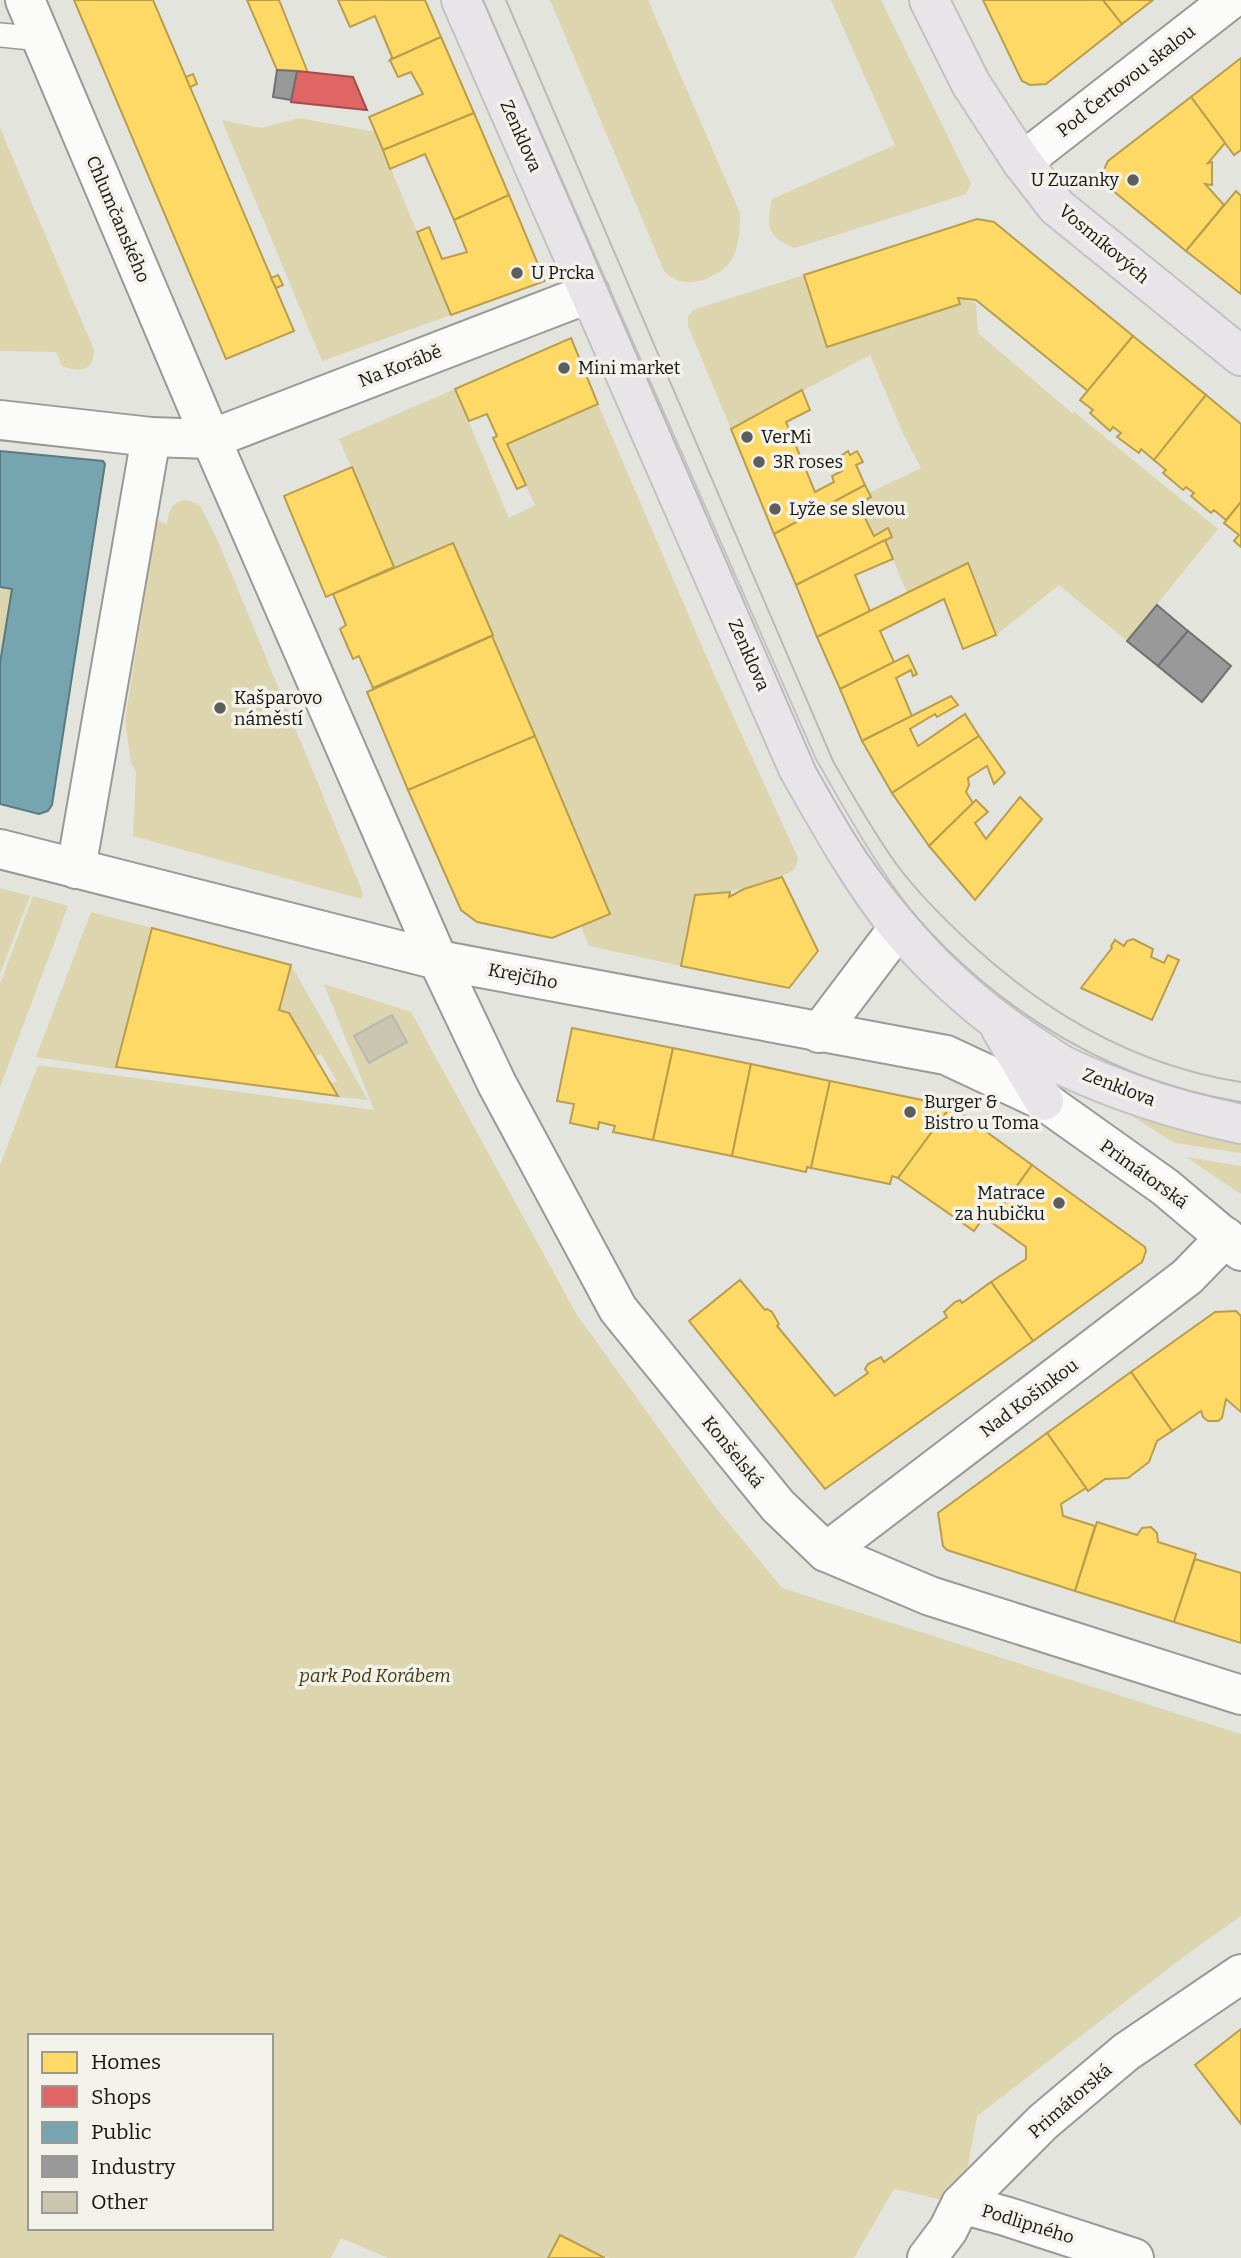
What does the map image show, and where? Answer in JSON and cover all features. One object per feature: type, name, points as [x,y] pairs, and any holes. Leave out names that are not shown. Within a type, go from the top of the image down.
[{"type":"main road","name":"Zenklova","points":[[461,0],[798,768],[852,863],[899,927],[945,976],[996,1022],[1062,1065],[1191,1114],[1241,1124]]},
{"type":"main road","name":"Vosmíkových","points":[[929,0],[971,84],[1022,162],[1058,207],[1241,356]]},
{"type":"main road","points":[[996,1022],[1044,1101]]},
{"type":"street","name":"Chlumčanského","points":[[25,0],[211,439]]},
{"type":"street","name":"Pod Čertovou skalou","points":[[1022,162],[1230,0]]},
{"type":"street","name":"Na Korábě","points":[[211,439],[590,293]]},
{"type":"street","points":[[0,420],[151,437],[211,439],[438,960]]},
{"type":"street","points":[[76,869],[151,437]]},
{"type":"street","name":"Krejčího","points":[[0,849],[438,960],[946,1055],[1044,1101]]},
{"type":"street","points":[[819,1033],[899,927]]},
{"type":"street","name":"Konšelská","points":[[438,960],[497,1084],[618,1310],[778,1506],[826,1552],[930,1596],[1241,1695]]},
{"type":"street","name":"Primátorská","points":[[1044,1101],[1165,1187],[1234,1244]]},
{"type":"street","name":"Nad Košinkou","points":[[826,1552],[1234,1244]]},
{"type":"street","name":"Primátorská","points":[[927,2258],[948,2230],[961,2204],[1043,2122],[1126,2052],[1241,1974]]},
{"type":"street","name":"Podlipného","points":[[961,2204],[1134,2258]]},
{"type":"lane","points":[[0,34],[41,39]]},
{"type":"green space","points":[[550,0],[648,0],[740,213],[735,252],[724,269],[694,282],[678,280],[665,273]]},
{"type":"green space","points":[[831,0],[881,0],[971,184],[966,194],[795,248],[779,240],[771,230],[769,217],[772,199],[895,145]]},
{"type":"green space","points":[[299,118],[376,132],[451,315],[322,361],[222,120],[261,128]]},
{"type":"green space","points":[[0,128],[94,350],[91,363],[84,369],[74,370],[62,366],[56,352],[0,351]]},
{"type":"green space","points":[[804,275],[827,347],[960,305],[958,298],[976,303],[978,333],[1072,413],[1218,529],[1127,641],[1059,585],[996,635],[968,563],[907,593],[885,540],[892,537],[889,529],[874,536],[858,504],[871,497],[869,493],[921,468],[870,355],[731,429],[688,326],[688,317],[693,310]]},
{"type":"green space","points":[[455,389],[509,518],[535,505],[507,444],[598,404],[713,672],[798,858],[795,869],[772,880],[734,890],[696,895],[681,966],[589,946],[581,926],[610,914],[453,543],[394,567],[339,439]]},
{"type":"green space","points":[[187,500],[200,505],[218,541],[363,893],[361,899],[133,836],[136,772],[131,763],[125,720],[157,520],[167,524],[172,507],[177,502]]},
{"type":"green space","points":[[0,587],[12,589],[0,663]]},
{"type":"green space","points":[[0,888],[30,896],[0,974]]},
{"type":"green space","points":[[33,896],[68,906],[0,1087],[0,984]]},
{"type":"green space","points":[[91,912],[152,928],[115,1069],[36,1057]]},
{"type":"green space","points":[[291,965],[368,1100],[339,1097],[331,1084],[337,1081],[321,1054],[315,1056],[289,1014],[279,1010]]},
{"type":"green space","name":"park Pod Korábem","points":[[324,984],[411,1012],[577,1315],[717,1509],[782,1588],[1241,1734],[1241,1916],[1186,1955],[977,2116],[961,2204],[894,2189],[854,2258],[609,2258],[560,2235],[547,2258],[388,2258],[341,2238],[331,2258],[0,2258],[0,1165],[38,1065],[374,1110]],"holes":[[[392,1015],[407,1040],[369,1063],[354,1036]]]},
{"type":"green space","points":[[1113,1104],[1241,1138],[1241,1153],[1175,1143]]},
{"type":"green space","points":[[1186,1157],[1241,1166],[1241,1194]]},
{"type":"building: Homes","points":[[74,0],[153,0],[294,331],[226,359]]},
{"type":"building: Homes","points":[[247,0],[279,0],[308,73],[277,70]]},
{"type":"building: Homes","points":[[338,0],[425,0],[441,37],[390,60],[392,57],[375,16],[350,27]]},
{"type":"building: Homes","points":[[983,0],[1103,0],[1122,24],[1046,84],[1030,85],[1022,81]]},
{"type":"building: Homes","points":[[1103,0],[1153,0],[1122,24]]},
{"type":"building: Homes","points":[[441,37],[474,113],[383,150],[369,117],[423,94],[411,72],[398,77],[390,60]]},
{"type":"building: Homes","points":[[1241,58],[1241,150],[1234,155],[1191,97]]},
{"type":"building: Homes","points":[[193,74],[197,84],[190,87],[186,77]]},
{"type":"building: Homes","points":[[1191,97],[1225,143],[1208,163],[1212,162],[1212,185],[1205,184],[1224,205],[1186,251],[1106,185],[1102,174],[1108,161]]},
{"type":"building: Homes","points":[[474,113],[509,195],[454,220],[425,154],[390,169],[383,150]]},
{"type":"building: Homes","points":[[1236,191],[1241,196],[1241,294],[1186,251]]},
{"type":"building: Homes","points":[[509,195],[545,281],[451,315],[417,232],[429,227],[442,259],[467,252],[454,220]]},
{"type":"building: Homes","points":[[977,219],[994,222],[1133,336],[1088,391],[976,300],[958,298],[960,304],[827,347],[804,275]]},
{"type":"building: Homes","points":[[278,275],[283,285],[276,288],[271,278]]},
{"type":"building: Homes","points":[[1133,336],[1206,395],[1154,460],[1141,449],[1139,453],[1117,437],[1121,433],[1113,427],[1110,431],[1090,413],[1093,410],[1080,400]]},
{"type":"building: Homes","points":[[571,338],[598,404],[507,444],[526,485],[517,489],[493,438],[497,436],[487,414],[469,421],[455,389]]},
{"type":"building: Homes","points":[[802,390],[810,410],[786,422],[815,492],[834,482],[832,476],[842,471],[835,460],[848,451],[850,455],[857,451],[863,462],[856,465],[865,485],[774,534],[731,429]]},
{"type":"building: Homes","points":[[1206,395],[1241,424],[1241,502],[1226,520],[1214,510],[1211,513],[1191,496],[1194,493],[1186,487],[1183,490],[1163,473],[1166,470],[1154,460]]},
{"type":"building: Homes","points":[[352,467],[394,567],[326,597],[284,496]]},
{"type":"building: Homes","points":[[865,485],[871,497],[858,504],[874,536],[888,528],[892,537],[796,585],[774,534]]},
{"type":"building: Homes","points":[[1241,502],[1241,547],[1234,541],[1239,535],[1224,523]]},
{"type":"building: Homes","points":[[885,540],[893,559],[855,575],[870,611],[817,637],[796,585]]},
{"type":"building: Homes","points":[[453,543],[493,635],[373,688],[359,656],[353,659],[340,629],[346,625],[333,594]]},
{"type":"building: Homes","points":[[968,563],[996,635],[963,649],[944,599],[880,631],[894,662],[840,689],[817,637]]},
{"type":"building: Homes","points":[[492,636],[535,736],[408,790],[367,692]]},
{"type":"building: Homes","points":[[908,655],[917,674],[913,676],[911,670],[896,678],[912,716],[862,741],[840,689]]},
{"type":"building: Homes","points":[[951,696],[958,705],[937,717],[935,714],[910,729],[918,746],[965,714],[979,736],[892,793],[862,741]]},
{"type":"building: Homes","points":[[535,736],[610,914],[552,938],[477,922],[461,910],[408,790]]},
{"type":"building: Homes","points":[[979,736],[1005,773],[994,784],[987,766],[968,778],[966,792],[973,803],[929,846],[892,793]]},
{"type":"building: Homes","points":[[1020,797],[1042,819],[975,900],[929,846],[976,800],[988,812],[975,823],[986,839]]},
{"type":"building: Homes","points":[[782,877],[818,951],[789,988],[681,966],[695,895],[730,892],[729,897],[744,889]]},
{"type":"building: Homes","points":[[152,928],[291,965],[279,1010],[289,1013],[338,1096],[116,1067]]},
{"type":"building: Homes","points":[[1133,939],[1153,949],[1151,957],[1164,963],[1168,955],[1179,960],[1152,1020],[1081,988],[1112,948],[1115,940],[1124,946],[1127,941]]},
{"type":"building: Homes","points":[[572,1028],[673,1048],[653,1140],[613,1132],[615,1126],[599,1122],[598,1129],[570,1123],[574,1104],[557,1101]]},
{"type":"building: Homes","points":[[673,1048],[751,1064],[732,1156],[653,1140]]},
{"type":"building: Homes","points":[[751,1064],[830,1081],[811,1168],[807,1167],[806,1172],[732,1156]]},
{"type":"building: Homes","points":[[830,1081],[951,1106],[898,1178],[892,1176],[890,1184],[811,1168]]},
{"type":"building: Homes","points":[[951,1106],[1032,1165],[991,1222],[984,1217],[974,1231],[898,1178]]},
{"type":"building: Homes","points":[[1032,1165],[1145,1247],[1146,1251],[1142,1262],[1033,1341],[991,1282],[1026,1259],[1026,1247],[991,1222]]},
{"type":"building: Homes","points":[[740,1280],[765,1310],[772,1312],[779,1324],[777,1326],[835,1396],[868,1373],[865,1369],[868,1364],[881,1357],[884,1362],[947,1317],[944,1312],[955,1302],[960,1300],[962,1303],[991,1282],[1033,1341],[825,1489],[689,1321]]},
{"type":"building: Homes","points":[[1236,1311],[1241,1316],[1241,1412],[1226,1399],[1222,1418],[1218,1421],[1208,1421],[1201,1411],[1172,1431],[1131,1372],[1215,1312]]},
{"type":"building: Homes","points":[[1131,1372],[1172,1431],[1157,1441],[1149,1462],[1128,1478],[1105,1479],[1088,1491],[1047,1433]]},
{"type":"building: Homes","points":[[1047,1433],[1086,1488],[1061,1504],[1063,1516],[1095,1526],[1075,1591],[947,1550],[943,1546],[938,1513]]},
{"type":"building: Homes","points":[[1097,1522],[1137,1535],[1142,1528],[1151,1527],[1157,1533],[1158,1542],[1196,1554],[1174,1622],[1075,1591]]},
{"type":"building: Homes","points":[[1195,1559],[1241,1573],[1241,1643],[1174,1622]]},
{"type":"building: Homes","points":[[1241,2029],[1241,2124],[1195,2065]]},
{"type":"building: Homes","points":[[560,2235],[605,2258],[548,2258]]},
{"type":"building: Shops","points":[[297,71],[353,77],[367,110],[291,102]]},
{"type":"building: Public","points":[[0,451],[103,461],[105,464],[52,805],[48,811],[39,814],[0,804],[0,663],[12,589],[0,587]]},
{"type":"building: Industry","points":[[277,70],[297,71],[291,100],[273,97]]},
{"type":"building: Industry","points":[[1157,605],[1188,631],[1158,666],[1127,641]]},
{"type":"building: Industry","points":[[1188,631],[1231,666],[1202,702],[1158,666]]},
{"type":"building: Other","points":[[392,1015],[407,1042],[369,1063],[354,1036]]},
{"type":"tram line","points":[[483,0],[816,768],[865,851],[918,919],[956,958],[997,993],[1041,1024],[1087,1051],[1136,1073],[1188,1090],[1241,1102]]},
{"type":"tram line","points":[[506,0],[833,761],[888,852],[922,896],[970,943],[999,969],[1062,1014],[1129,1050],[1165,1064],[1241,1082]]},
{"type":"place","name":"U Zuzanky","points":[[1133,180]]},
{"type":"place","name":"U Prcka","points":[[517,273]]},
{"type":"place","name":"Mini market","points":[[564,368]]},
{"type":"place","name":"VerMi","points":[[747,437]]},
{"type":"place","name":"3R roses","points":[[759,462]]},
{"type":"place","name":"Lyže se slevou","points":[[775,509]]},
{"type":"place","name":"Kašparovo náměstí","points":[[220,708]]},
{"type":"place","name":"Burger & Bistro u Toma","points":[[910,1112]]},
{"type":"place","name":"Matrace za hubičku","points":[[1059,1203]]}]
